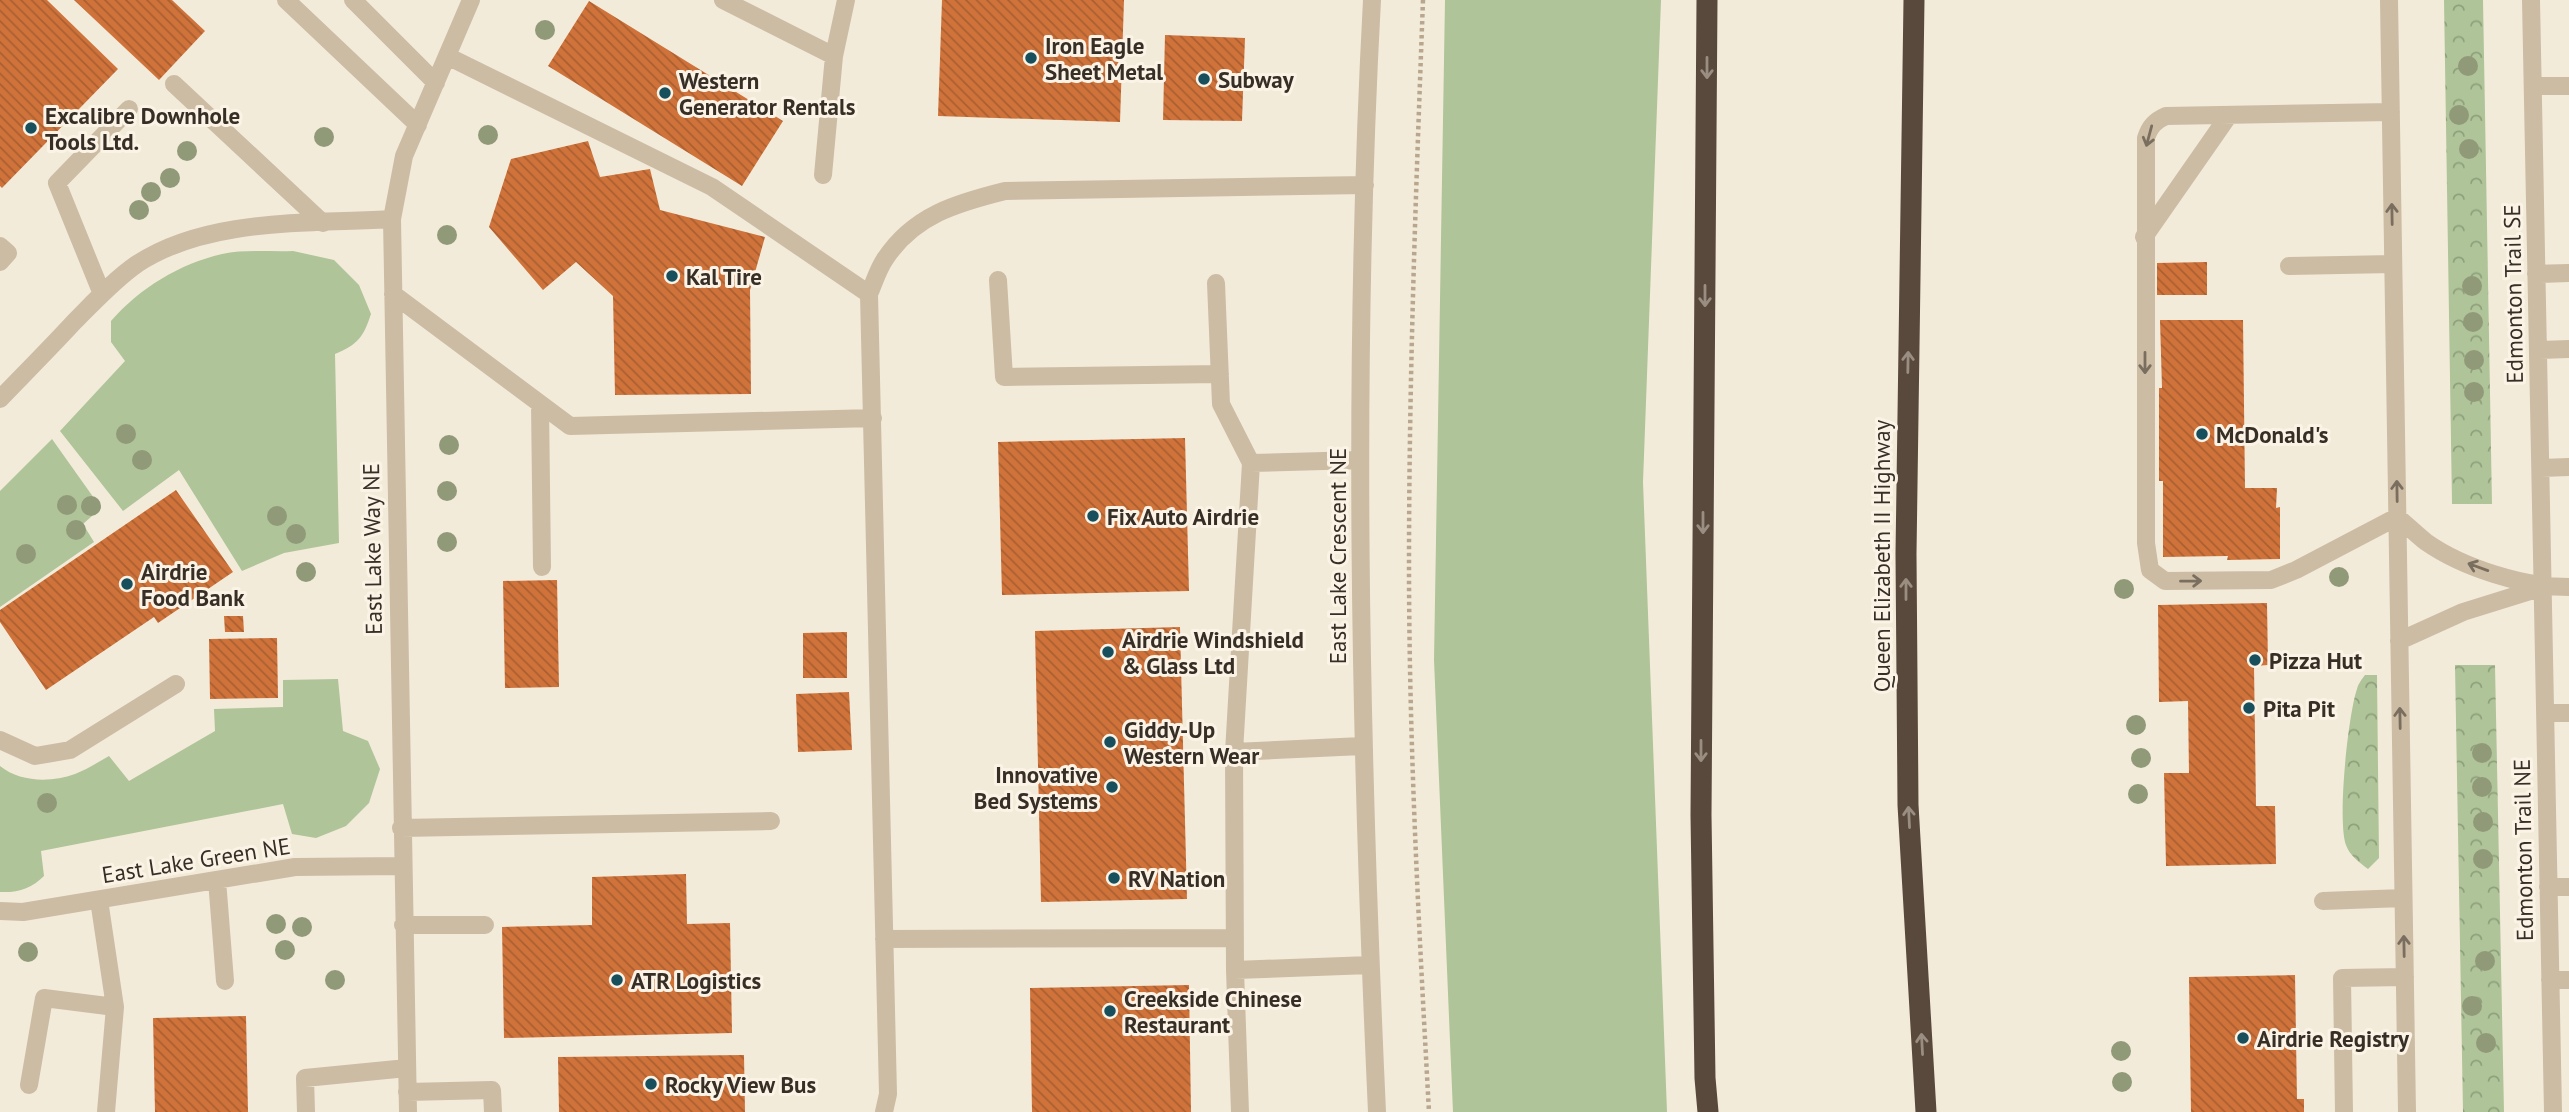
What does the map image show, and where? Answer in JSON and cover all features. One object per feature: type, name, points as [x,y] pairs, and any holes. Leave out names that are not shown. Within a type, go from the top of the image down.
[{"type":"highway","points":[[1707,0],[1701,815],[1705,1077],[1708,1112]]},
{"type":"highway","name":"Queen Elizabeth II Highway","points":[[1914,0],[1906,554],[1908,791],[1926,1112]]},
{"type":"street","points":[[286,0],[418,125]]},
{"type":"street","points":[[353,0],[436,83]]},
{"type":"street","name":"East Lake Way NE","points":[[408,1112],[401,866],[392,219],[404,156],[471,0]]},
{"type":"street","points":[[723,0],[834,56]]},
{"type":"street","points":[[823,175],[834,56],[846,0]]},
{"type":"street","name":"East Lake Crescent NE","points":[[1372,0],[1365,185],[1360,460],[1362,746],[1377,1112]]},
{"type":"street","points":[[2389,0],[2407,1112]]},
{"type":"street","name":"Edmonton Trail SE","points":[[2531,0],[2543,587]]},
{"type":"street","points":[[447,56],[712,187],[870,294]]},
{"type":"street","points":[[174,83],[323,223]]},
{"type":"street","points":[[2533,86],[2569,86]]},
{"type":"street","points":[[102,294],[57,183],[129,109]]},
{"type":"street","points":[[2391,112],[2166,116],[2156,120],[2149,128],[2146,138],[2144,237],[2146,543],[2150,570],[2165,581],[2271,580],[2296,570],[2397,517]]},
{"type":"street","points":[[2144,237],[2229,115]]},
{"type":"street","points":[[884,1112],[888,1094],[870,294],[885,260],[912,227],[957,203],[1005,191],[1365,185]]},
{"type":"street","points":[[0,399],[102,294],[137,264],[174,244],[212,233],[268,226],[392,219]]},
{"type":"street","points":[[0,246],[8,253],[0,262]]},
{"type":"street","points":[[2289,266],[2393,264]]},
{"type":"street","points":[[2536,274],[2569,273]]},
{"type":"street","points":[[998,280],[1004,377],[1220,373]]},
{"type":"street","points":[[1216,283],[1221,404],[1251,463],[1234,752],[1235,970],[1240,1112]]},
{"type":"street","points":[[393,294],[570,426],[873,418]]},
{"type":"street","points":[[2538,350],[2569,349]]},
{"type":"street","points":[[540,404],[542,567]]},
{"type":"street","points":[[1251,463],[1360,460]]},
{"type":"street","points":[[2541,468],[2569,467]]},
{"type":"street","points":[[2397,517],[2427,542],[2454,558],[2543,587],[2569,587]]},
{"type":"street","points":[[2399,642],[2463,612],[2543,587]]},
{"type":"street","name":"Edmonton Trail NE","points":[[2543,587],[2553,1112]]},
{"type":"street","points":[[0,740],[35,756],[70,750],[176,684]]},
{"type":"street","points":[[2545,713],[2569,713]]},
{"type":"street","points":[[1234,752],[1362,746]]},
{"type":"street","points":[[401,828],[771,821]]},
{"type":"street","name":"East Lake Green NE","points":[[0,911],[23,912],[295,867],[401,866]]},
{"type":"street","points":[[217,880],[225,981]]},
{"type":"street","points":[[2548,887],[2569,887]]},
{"type":"street","points":[[2323,901],[2403,898]]},
{"type":"street","points":[[99,900],[116,1007],[106,1112]]},
{"type":"street","points":[[403,925],[485,925]]},
{"type":"street","points":[[884,939],[1235,938]]},
{"type":"street","points":[[1235,970],[1370,965]]},
{"type":"street","points":[[2344,1112],[2342,978],[2404,976]]},
{"type":"street","points":[[2550,980],[2569,980]]},
{"type":"street","points":[[29,1085],[44,998],[116,1007]]},
{"type":"street","points":[[306,1112],[305,1078],[407,1068]]},
{"type":"street","points":[[407,1092],[492,1090],[493,1112]]},
{"type":"path","points":[[1423,0],[1413,258],[1409,566],[1418,923],[1429,1112]]},
{"type":"green space","points":[[1445,0],[1661,0],[1643,482],[1667,1112],[1453,1112],[1434,660]]},
{"type":"green space","points":[[2444,0],[2483,0],[2492,504],[2452,504]]},
{"type":"green space","points":[[293,251],[334,260],[359,285],[371,314],[359,339],[335,354],[339,543],[284,553],[242,571],[179,470],[123,511],[60,431],[125,361],[111,342],[111,321],[135,298],[161,279],[206,258],[230,252]]},
{"type":"green space","points":[[52,439],[101,508],[83,524],[94,542],[0,607],[0,491]]},
{"type":"green space","points":[[2455,665],[2495,665],[2504,1112],[2463,1112]]},
{"type":"green space","points":[[2365,675],[2377,675],[2379,858],[2368,869],[2355,858],[2346,845],[2343,814],[2350,721],[2358,687]]},
{"type":"green space","points":[[338,679],[343,731],[368,741],[380,769],[369,803],[346,826],[316,838],[292,834],[283,804],[41,851],[44,876],[24,889],[0,892],[0,766],[26,778],[46,780],[79,772],[109,756],[129,781],[215,731],[214,709],[283,707],[283,680]]},
{"type":"building","name":"Excalibre Downhole Tools Ltd.","points":[[0,0],[47,0],[118,69],[2,188],[0,186]]},
{"type":"building","points":[[74,0],[172,0],[205,31],[159,80]]},
{"type":"building","name":"Iron Eagle Sheet Metal","points":[[942,0],[1124,0],[1120,122],[938,116]]},
{"type":"building","name":"Western Generator Rentals","points":[[589,1],[783,121],[742,186],[548,66]]},
{"type":"building","name":"Subway","points":[[1165,35],[1245,38],[1242,121],[1163,120]]},
{"type":"building","name":"Kal Tire","points":[[588,141],[600,177],[650,169],[660,210],[765,237],[750,290],[751,394],[615,395],[613,296],[576,262],[543,290],[489,227],[511,159]]},
{"type":"building","points":[[2207,262],[2207,295],[2157,295],[2157,263]]},
{"type":"building","name":"McDonald's","points":[[2160,320],[2243,320],[2245,488],[2277,488],[2276,508],[2280,507],[2280,559],[2227,560],[2228,556],[2163,557],[2163,481],[2159,481],[2159,388],[2162,388]]},
{"type":"building","name":"Fix Auto Airdrie","points":[[1185,438],[1189,591],[1002,595],[998,442]]},
{"type":"building","name":"Airdrie Food Bank","points":[[176,490],[233,572],[158,623],[154,617],[46,690],[0,622],[0,610]]},
{"type":"building","points":[[557,580],[559,687],[505,688],[503,581]]},
{"type":"building","points":[[2267,603],[2268,665],[2254,666],[2256,806],[2275,806],[2276,864],[2166,866],[2164,773],[2189,773],[2188,701],[2159,702],[2158,605]]},
{"type":"building","points":[[224,616],[243,616],[244,632],[225,632]]},
{"type":"building","points":[[1180,627],[1187,899],[1041,902],[1035,631]]},
{"type":"building","points":[[847,632],[847,678],[803,678],[803,633]]},
{"type":"building","points":[[277,638],[278,698],[210,699],[209,639]]},
{"type":"building","points":[[849,692],[852,750],[798,752],[796,694]]},
{"type":"building","name":"ATR Logistics","points":[[686,874],[687,924],[730,923],[732,1033],[504,1038],[502,927],[592,925],[592,877]]},
{"type":"building","name":"Airdrie Registry","points":[[2295,975],[2297,1099],[2304,1099],[2304,1112],[2191,1112],[2189,977]]},
{"type":"building","points":[[1189,985],[1191,1112],[1032,1112],[1030,988]]},
{"type":"building","points":[[246,1016],[248,1112],[155,1112],[153,1018]]},
{"type":"building","name":"Rocky View Bus","points":[[744,1055],[745,1112],[559,1112],[558,1057]]},
{"type":"place","name":"Iron Eagle Sheet Metal","points":[[1031,58]]},
{"type":"place","name":"Subway","points":[[1204,79]]},
{"type":"place","name":"Western Generator Rentals","points":[[665,93]]},
{"type":"place","name":"Excalibre Downhole Tools Ltd.","points":[[31,128]]},
{"type":"place","name":"Kal Tire","points":[[672,276]]},
{"type":"place","name":"McDonald's","points":[[2202,434]]},
{"type":"place","name":"Fix Auto Airdrie","points":[[1093,516]]},
{"type":"place","name":"Airdrie Food Bank","points":[[127,584]]},
{"type":"place","name":"Airdrie Windshield & Glass Ltd","points":[[1108,652]]},
{"type":"place","name":"Pizza Hut","points":[[2255,660]]},
{"type":"place","name":"Pita Pit","points":[[2249,708]]},
{"type":"place","name":"Giddy-Up Western Wear","points":[[1110,742]]},
{"type":"place","name":"Innovative Bed Systems","points":[[1112,787]]},
{"type":"place","name":"RV Nation","points":[[1114,878]]},
{"type":"place","name":"ATR Logistics","points":[[617,980]]},
{"type":"place","name":"Creekside Chinese Restaurant","points":[[1110,1011]]},
{"type":"place","name":"Airdrie Registry","points":[[2243,1038]]},
{"type":"place","name":"Rocky View Bus","points":[[651,1084]]}]
